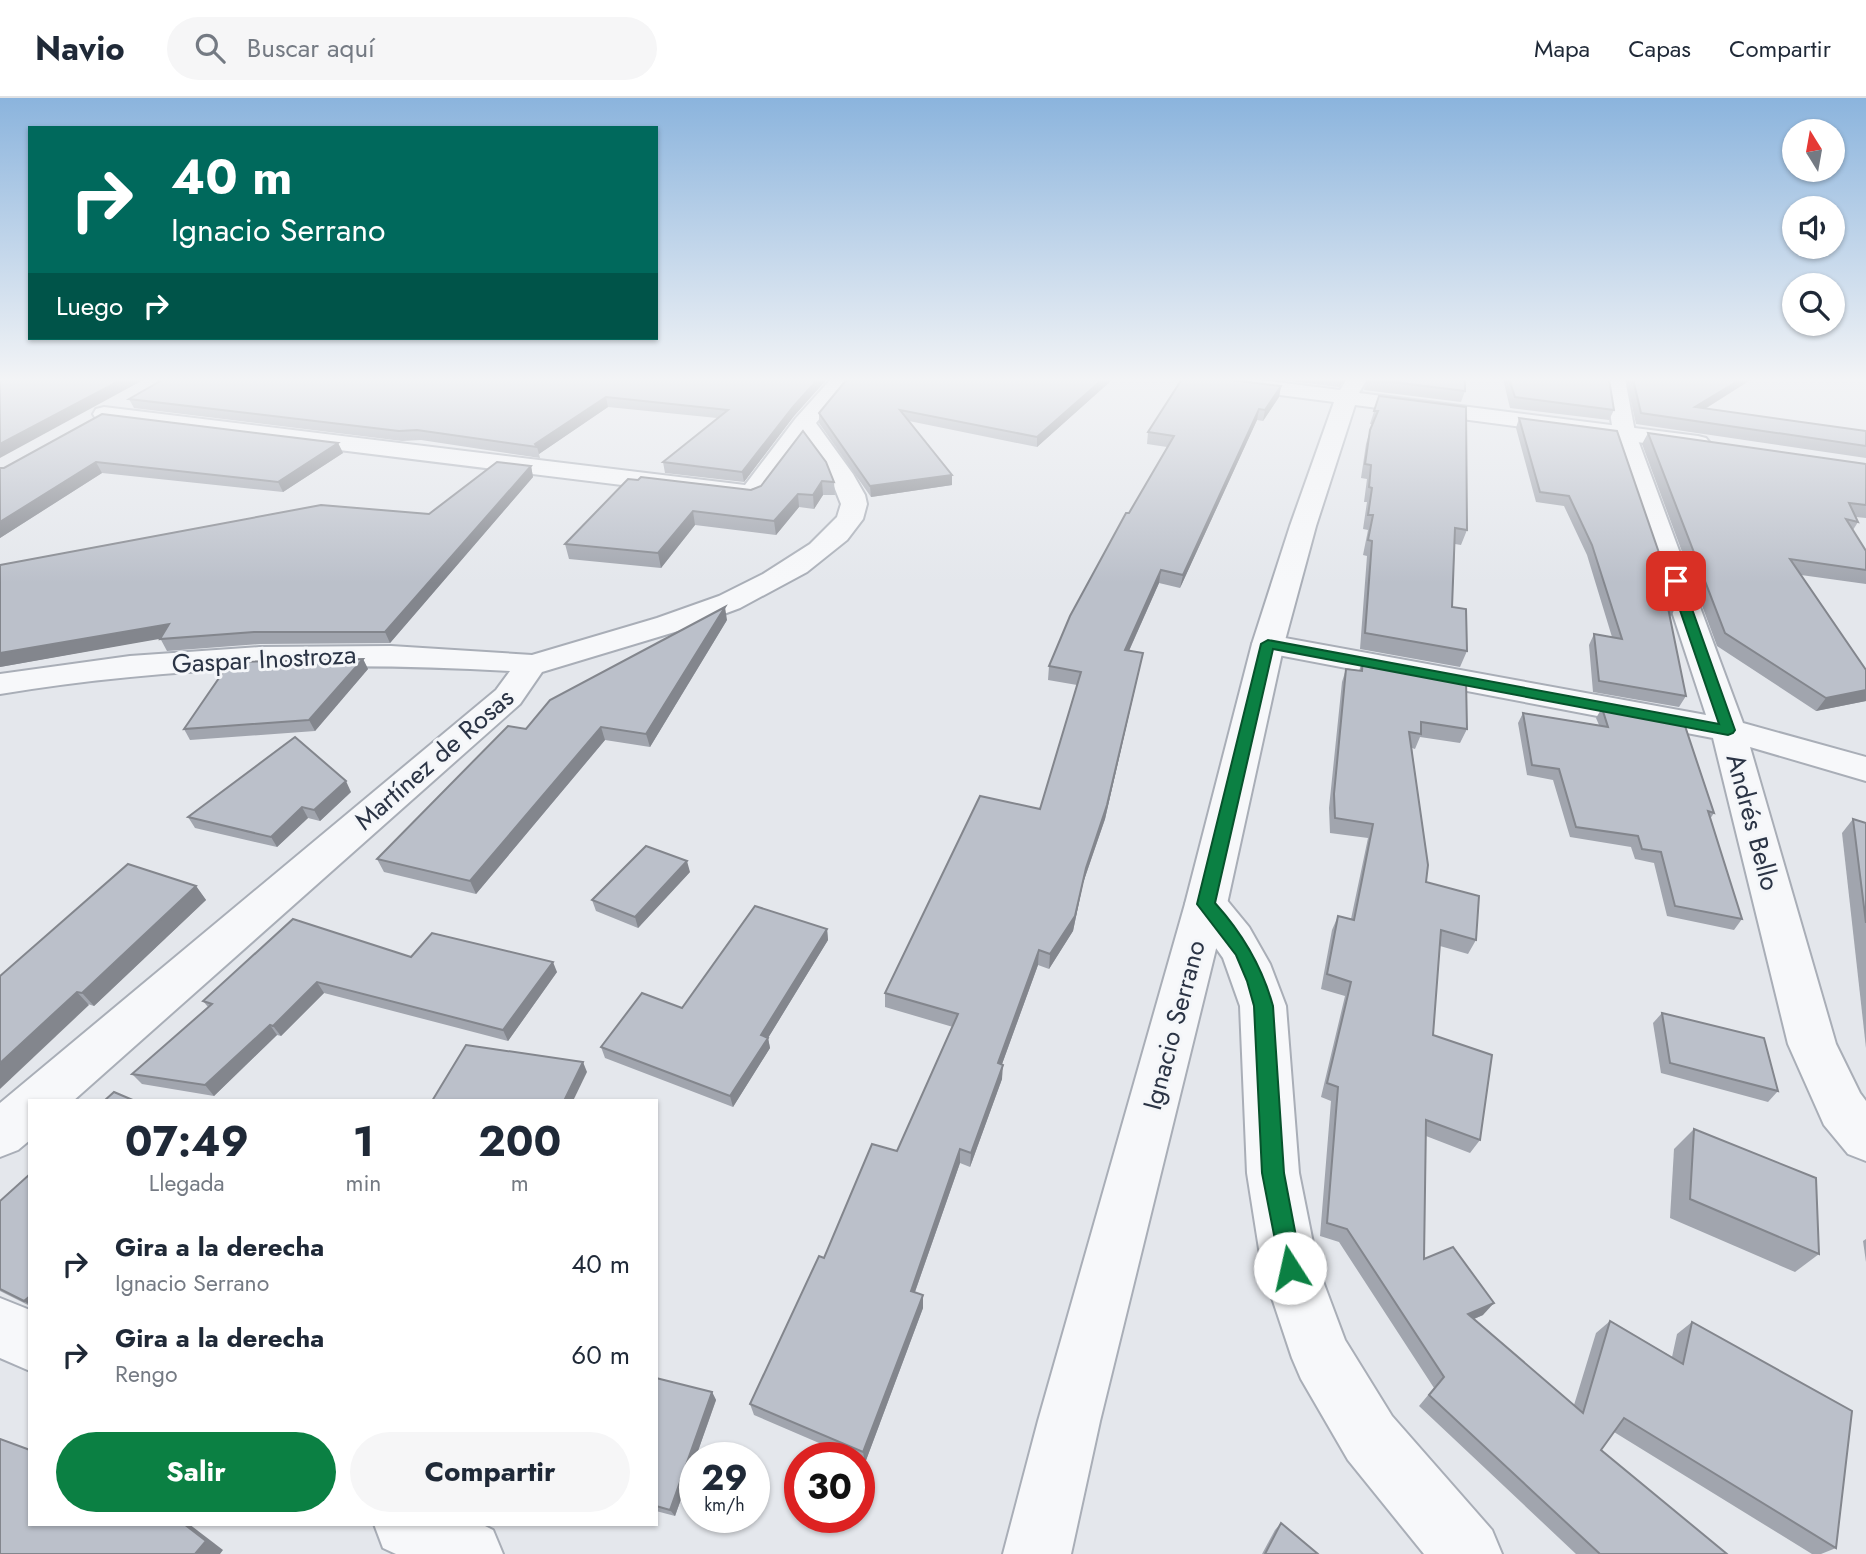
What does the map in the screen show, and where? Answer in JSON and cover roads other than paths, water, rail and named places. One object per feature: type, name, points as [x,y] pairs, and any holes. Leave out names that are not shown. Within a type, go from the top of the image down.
[{"type":"street","points":[[374,447],[752,493],[786,447]]},
{"type":"street","name":"Martínez de Rosas","points":[[40,1099],[508,697],[526,675],[526,667],[717,608],[828,547],[846,529],[855,506],[850,490],[820,447]]},
{"type":"street","name":"Ignacio Serrano","points":[[1037,1554],[1069,1421],[1206,904],[1268,644],[1303,526],[1331,447]]},
{"type":"street","name":"Andrés Bello","points":[[1629,447],[1728,730],[1812,1044],[1842,1109],[1866,1138]]},
{"type":"street","points":[[1268,644],[1728,730],[1866,769]]},
{"type":"street","name":"Gaspar Inostroza","points":[[0,684],[143,665],[263,656],[365,654],[468,658],[522,662],[526,667]]},
{"type":"street","points":[[1206,904],[1244,953],[1257,981],[1264,1006],[1273,1173],[1290,1268],[1322,1358],[1370,1438],[1468,1554]]},
{"type":"street","points":[[0,1134],[28,1110]]},
{"type":"street","points":[[0,1327],[28,1340]]},
{"type":"street","points":[[411,1526],[469,1554]]}]
